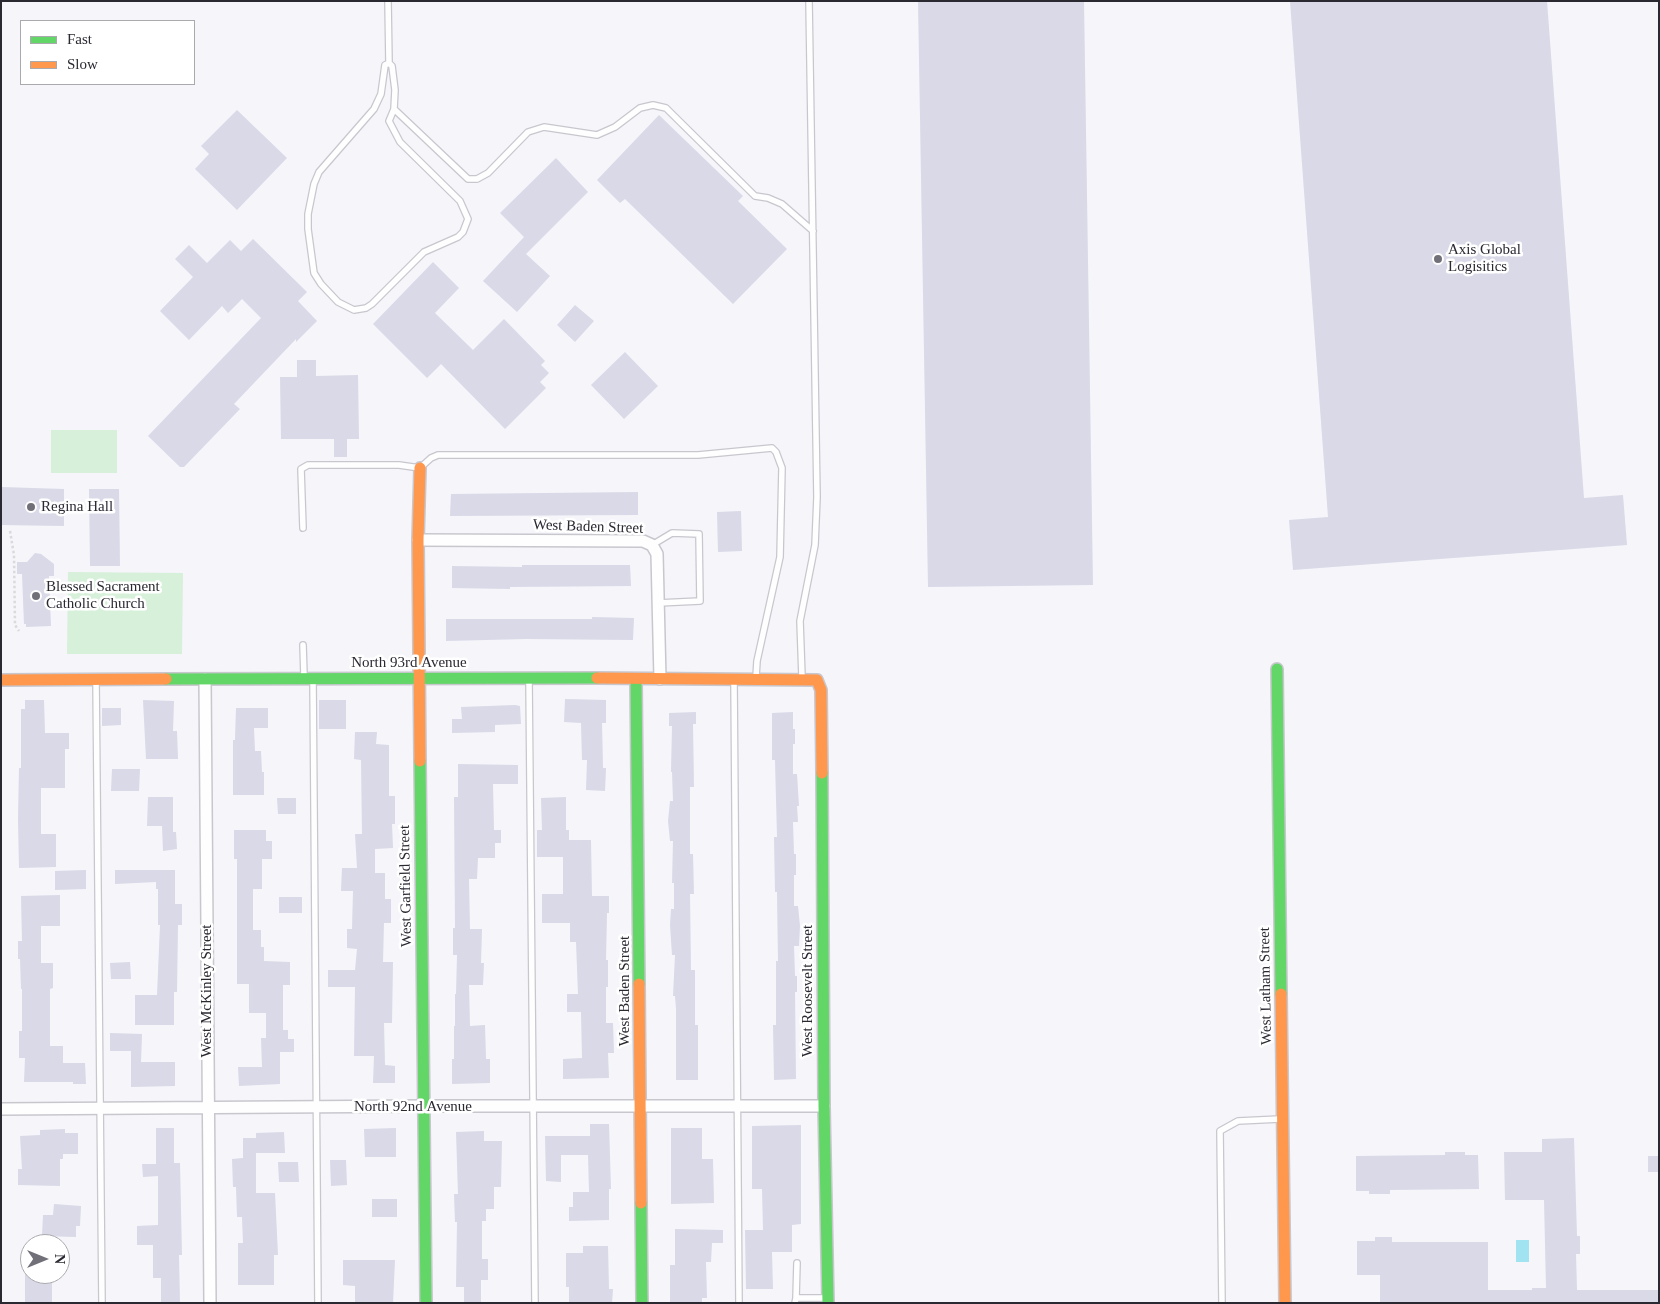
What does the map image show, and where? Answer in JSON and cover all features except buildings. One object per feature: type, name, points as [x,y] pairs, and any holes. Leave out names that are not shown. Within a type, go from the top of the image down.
[{"type":"street","name":"West Garfield Street","points":[[420,468],[418,540],[426,1303]]},
{"type":"street","name":"West Baden Street","points":[[418,540],[644,541],[652,545],[657,554],[660,679]]},
{"type":"street","name":"West Latham Street","points":[[1277,670],[1285,1303]]},
{"type":"street","name":"North 93rd Avenue","points":[[1,680],[529,678],[817,680]]},
{"type":"street","name":"West McKinley Street","points":[[205,679],[210,1303]]},
{"type":"street","name":"West Baden Street","points":[[636,679],[642,1303]]},
{"type":"street","name":"West Roosevelt Street","points":[[817,680],[821,690],[824,1106],[828,1300]]},
{"type":"street","name":"North 92nd Avenue","points":[[1,1109],[824,1106]]},
{"type":"lane","points":[[388,1],[389,63],[392,66],[395,90],[394,109],[389,121],[400,142],[460,201],[468,219],[463,232],[458,236],[424,252],[372,304],[366,308],[354,310],[338,302],[321,284],[314,273],[308,229],[308,214],[314,184],[319,172],[374,109],[381,94],[386,65],[389,63]]},
{"type":"lane","points":[[802,679],[800,621],[815,545],[817,497],[808,1]]},
{"type":"lane","points":[[394,109],[468,179],[478,180],[488,173],[528,132],[544,127],[597,135],[615,127],[640,108],[653,105],[666,108],[755,196],[768,198],[782,204],[813,231]]},
{"type":"lane","points":[[303,528],[301,469],[308,465],[399,465],[420,468],[431,458],[438,455],[698,455],[772,448],[776,452],[782,468],[780,557],[757,661],[756,679]]},
{"type":"lane","points":[[652,545],[672,533],[699,534],[700,601],[658,603]]},
{"type":"lane","points":[[303,646],[308,678],[317,1107],[318,1303]]},
{"type":"lane","points":[[529,678],[535,1303]]},
{"type":"lane","points":[[734,679],[739,1303]]},
{"type":"lane","points":[[96,680],[102,1303]]},
{"type":"lane","points":[[1222,1303],[1220,1131],[1238,1121],[1282,1118]]},
{"type":"lane","points":[[797,1263],[796,1300],[828,1300]]},
{"type":"path","points":[[10,531],[14,555],[15,625],[19,631]]},
{"type":"green space","points":[[51,430],[117,430],[117,473],[51,473]]},
{"type":"green space","points":[[68,572],[183,573],[182,654],[67,654]]},
{"type":"water","points":[[1516,1240],[1529,1240],[1529,1262],[1516,1262]]},
{"type":"traffic: fast","points":[[1277,669],[1281,994]]},
{"type":"traffic: fast","points":[[166,679],[597,678]]},
{"type":"traffic: fast","points":[[636,679],[639,984]]},
{"type":"traffic: fast","points":[[420,761],[426,1303]]},
{"type":"traffic: fast","points":[[822,773],[824,1106],[828,1303]]},
{"type":"traffic: fast","points":[[641,1203],[642,1303]]},
{"type":"traffic: slow","points":[[420,468],[418,540],[420,761]]},
{"type":"traffic: slow","points":[[597,678],[817,680],[821,690],[822,773]]},
{"type":"traffic: slow","points":[[1,680],[166,679]]},
{"type":"traffic: slow","points":[[639,984],[641,1203]]},
{"type":"traffic: slow","points":[[1281,994],[1285,1303]]},
{"type":"place","name":"Axis Global Logisitics","points":[[1438,259]]},
{"type":"place","name":"Regina Hall","points":[[31,507]]},
{"type":"place","name":"Blessed Sacrament Catholic Church","points":[[36,596]]}]
